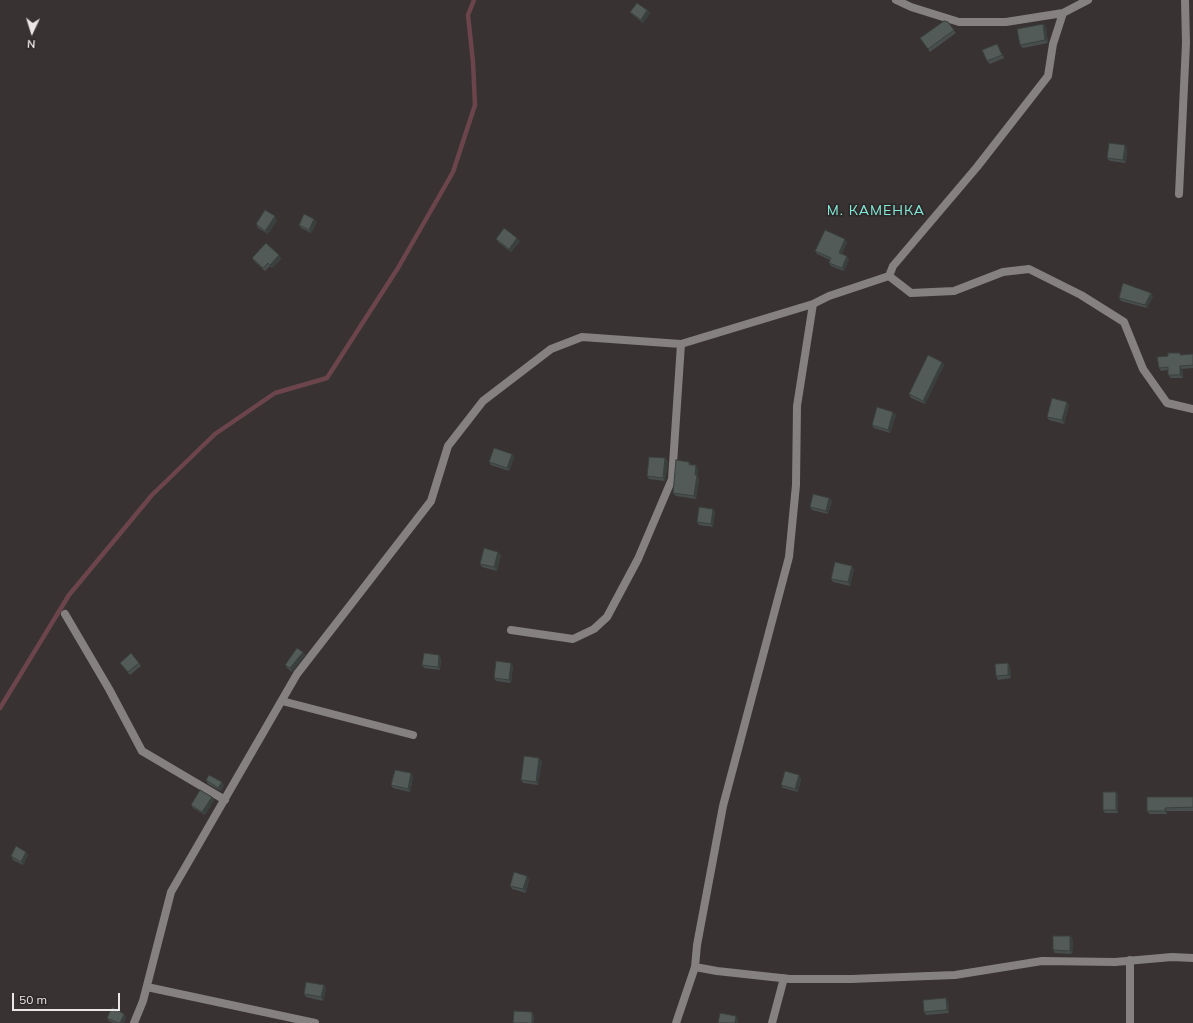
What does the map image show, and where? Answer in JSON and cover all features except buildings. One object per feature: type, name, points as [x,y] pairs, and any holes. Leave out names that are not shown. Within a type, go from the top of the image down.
[{"type":"street","points":[[896,0],[911,7],[959,22],[1006,22],[1063,13],[1088,0]]},
{"type":"street","points":[[1179,194],[1186,43],[1185,0]]},
{"type":"street","points":[[134,1023],[147,987],[171,892],[298,674],[431,501],[448,446],[483,401],[552,349],[582,337],[681,344],[813,304],[829,296],[889,276],[893,266],[977,168],[1048,76],[1053,44],[1063,13]]},
{"type":"street","points":[[889,276],[911,293],[954,291],[1003,272],[1029,269],[1081,295],[1124,322],[1143,369],[1167,403],[1193,409]]},
{"type":"street","points":[[676,1023],[695,967],[697,945],[723,806],[789,557],[796,485],[797,406],[813,304]]},
{"type":"street","points":[[511,630],[573,639],[594,629],[607,617],[638,559],[672,479],[681,344]]},
{"type":"street","points":[[65,614],[109,689],[142,751],[225,800]]},
{"type":"street","points":[[282,701],[413,735]]},
{"type":"street","points":[[695,967],[717,971],[784,978],[851,979],[955,975],[1042,962],[1130,960],[1172,957],[1193,958]]},
{"type":"street","points":[[1130,960],[1130,1023]]},
{"type":"street","points":[[772,1023],[784,978]]},
{"type":"street","points":[[147,987],[315,1023]]},
{"type":"waterway","points":[[0,708],[69,595],[152,495],[215,434],[275,393],[327,378],[398,268],[453,172],[475,105],[473,62],[468,15],[474,0]]},
{"type":"district","name":"М. КАМЕНКА","points":[[876,211]]}]
